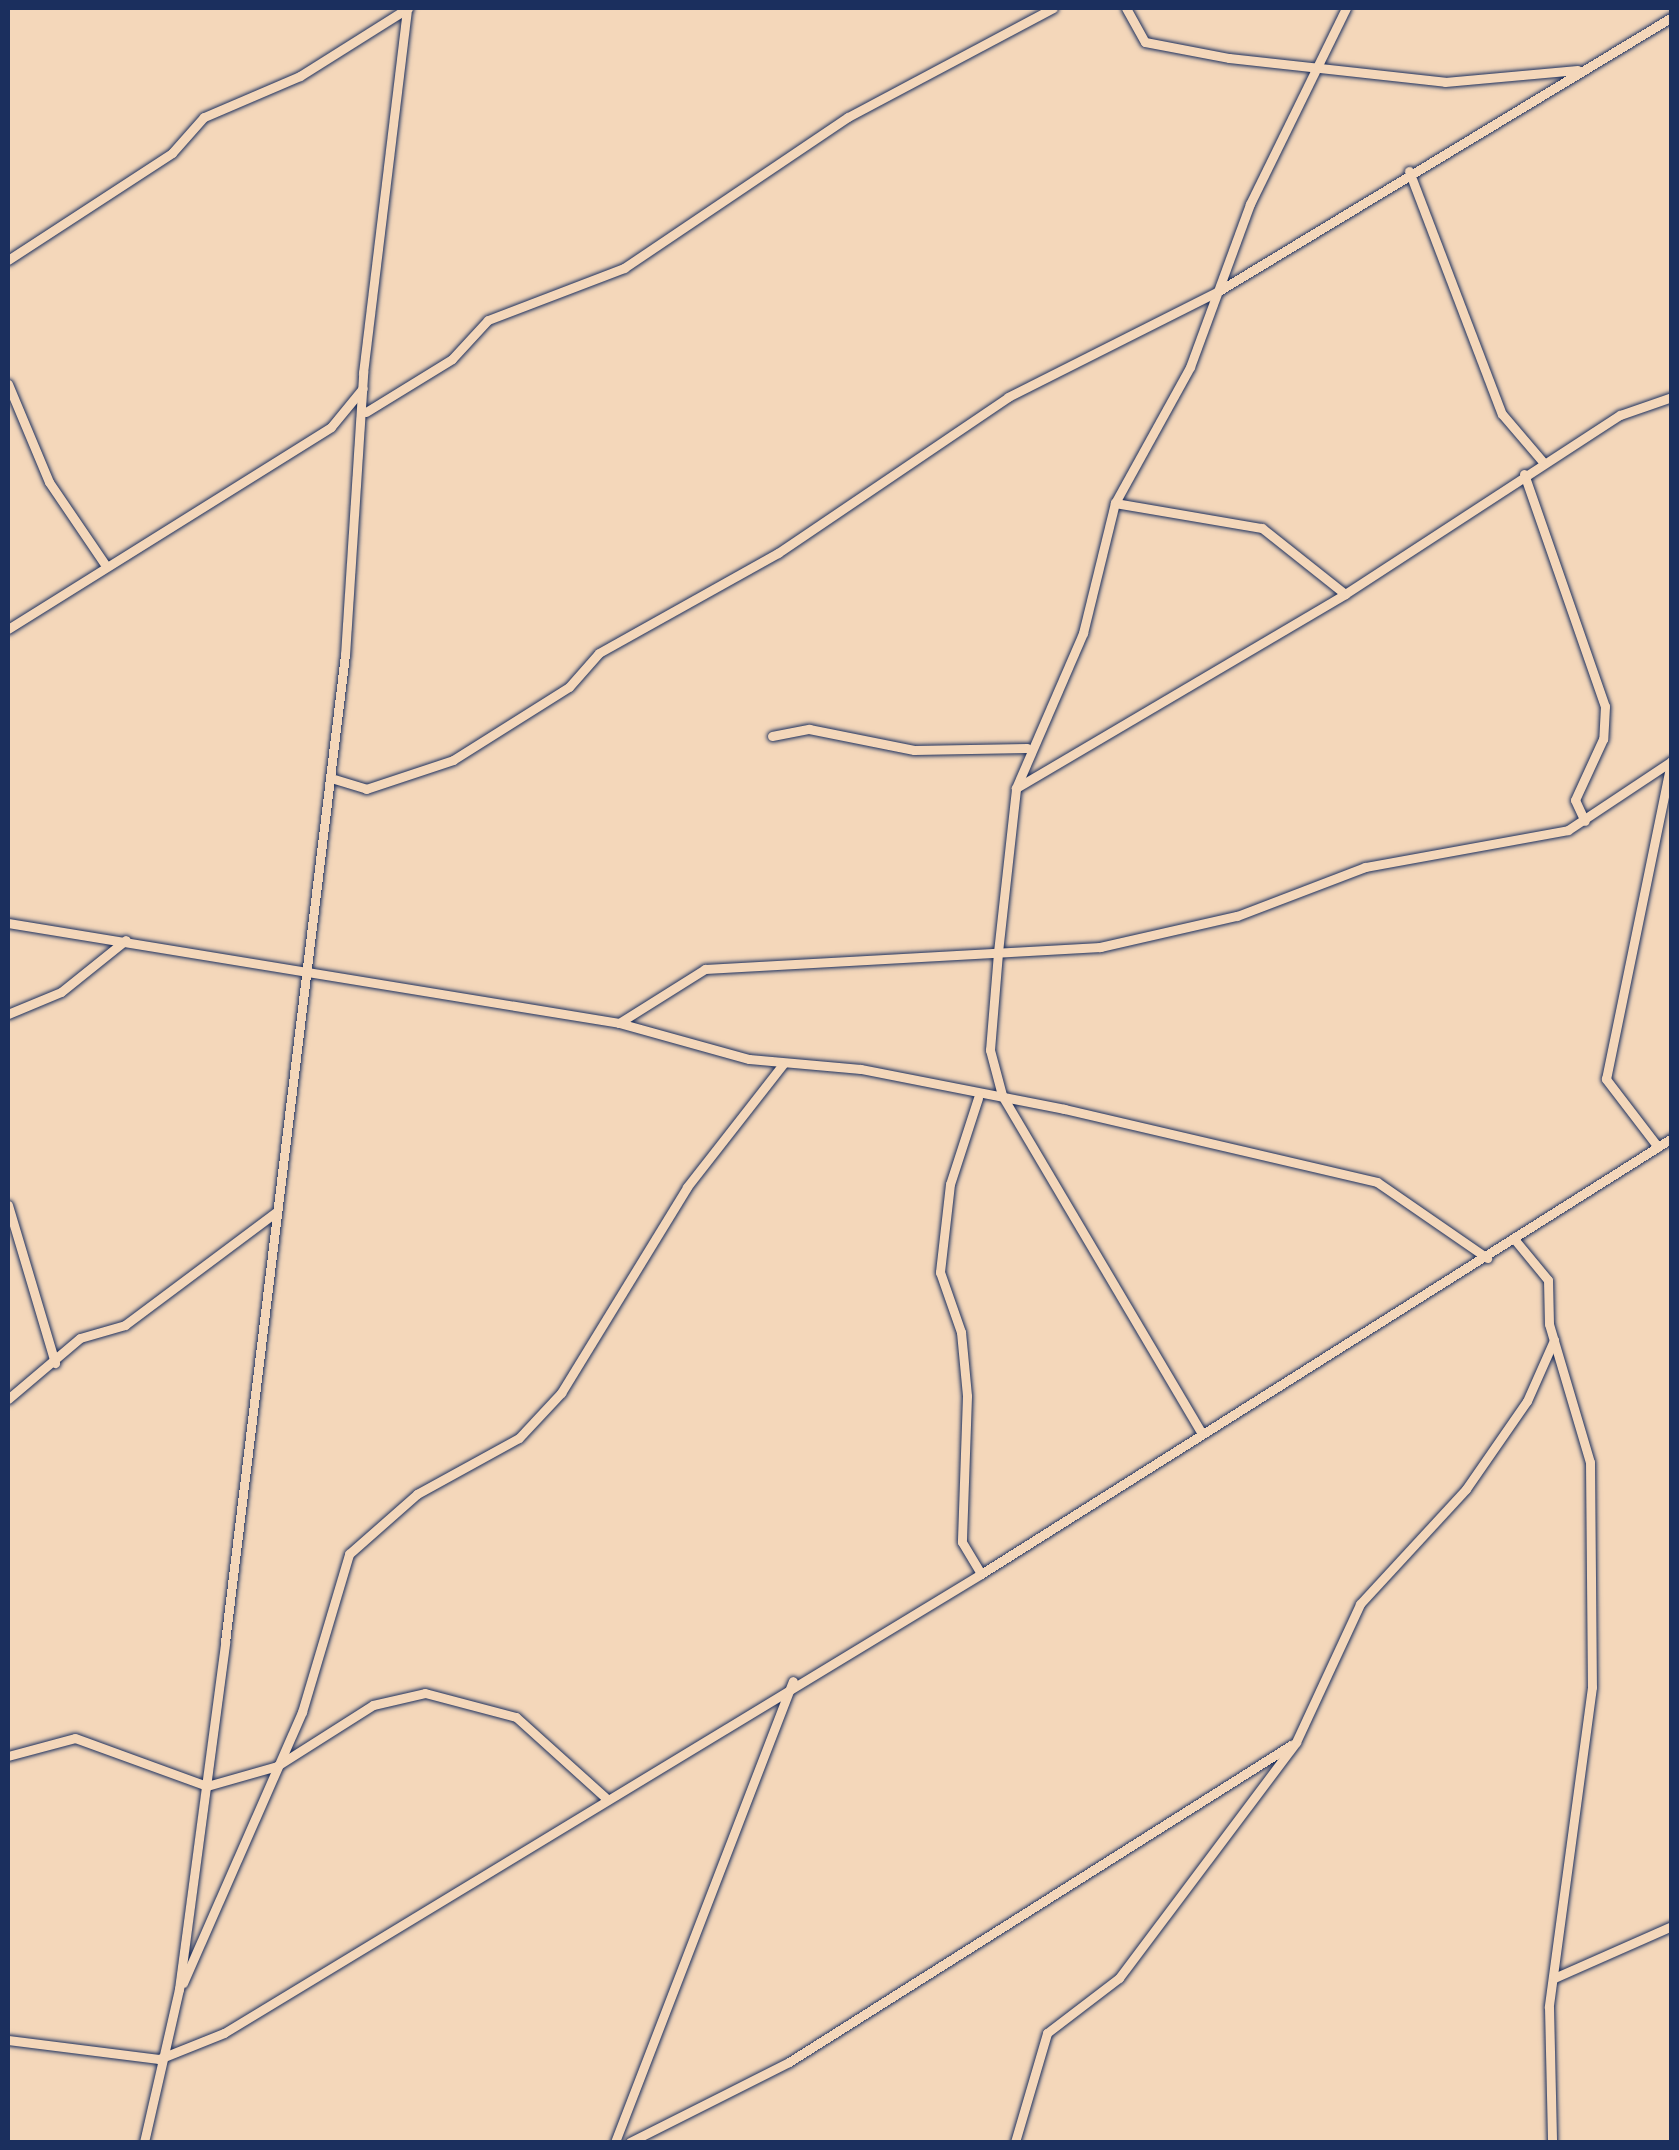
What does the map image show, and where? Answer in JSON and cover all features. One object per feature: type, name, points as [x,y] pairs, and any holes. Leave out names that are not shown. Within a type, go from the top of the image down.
[{"type":"street","points":[[8,260],[172,153],[204,117],[300,76],[407,8]]},
{"type":"street","points":[[144,2142],[160,2059],[179,1990],[331,778],[366,412],[363,388],[407,8]]},
{"type":"street","points":[[366,412],[452,360],[488,320],[624,268],[848,117],[1054,8]]},
{"type":"street","points":[[1126,8],[1145,42],[1445,82],[1578,70]]},
{"type":"street","points":[[1201,1432],[1002,1095],[990,1050],[998,952],[1016,788],[1027,748],[1083,633],[1115,503],[1190,367],[1217,292],[1346,8]]},
{"type":"street","points":[[331,778],[366,789],[453,760],[569,687],[599,653],[778,553],[1008,397],[1217,292],[1409,171],[1672,17]]},
{"type":"street","points":[[1409,171],[1502,414],[1543,462]]},
{"type":"street","points":[[8,384],[49,482],[106,566]]},
{"type":"street","points":[[8,629],[331,427],[363,388]]},
{"type":"street","points":[[1016,788],[1344,594],[1620,415],[1672,398]]},
{"type":"street","points":[[1524,474],[1605,706],[1603,738],[1575,800],[1586,821]]},
{"type":"street","points":[[1115,503],[1262,528],[1344,594]]},
{"type":"street","points":[[772,736],[810,729],[914,750],[1027,748]]},
{"type":"street","points":[[619,1023],[705,969],[1100,947],[1237,916],[1364,866],[1586,821],[1671,761]]},
{"type":"street","points":[[1658,1147],[1606,1079],[1671,761]]},
{"type":"street","points":[[8,923],[619,1023],[783,1064],[861,1069],[978,1098],[1002,1095],[1377,1182],[1487,1258]]},
{"type":"street","points":[[8,1014],[61,992],[126,940]]},
{"type":"street","points":[[179,1990],[277,1766],[350,1554],[416,1494],[519,1438],[561,1393],[686,1187],[783,1064]]},
{"type":"street","points":[[978,1098],[950,1184],[940,1272],[961,1332],[967,1396],[964,1555],[981,1574]]},
{"type":"street","points":[[8,2040],[160,2059],[224,2033],[793,1681],[981,1574],[1672,1138]]},
{"type":"street","points":[[8,1205],[55,1363]]},
{"type":"street","points":[[8,1399],[80,1338],[126,1325],[276,1212]]},
{"type":"street","points":[[1515,1240],[1548,1280],[1554,1340],[1590,1462],[1592,1687],[1554,1978],[1552,2142]]},
{"type":"street","points":[[1015,2142],[1046,2034],[1119,1978],[1296,1742],[1360,1604],[1466,1489],[1526,1401],[1554,1340]]},
{"type":"street","points":[[615,2142],[793,1681]]},
{"type":"street","points":[[8,1756],[75,1738],[206,1786],[277,1766],[373,1705],[425,1692],[516,1718],[606,1797]]},
{"type":"street","points":[[630,2142],[788,2062],[1296,1742]]},
{"type":"street","points":[[1554,1978],[1672,1926]]}]
